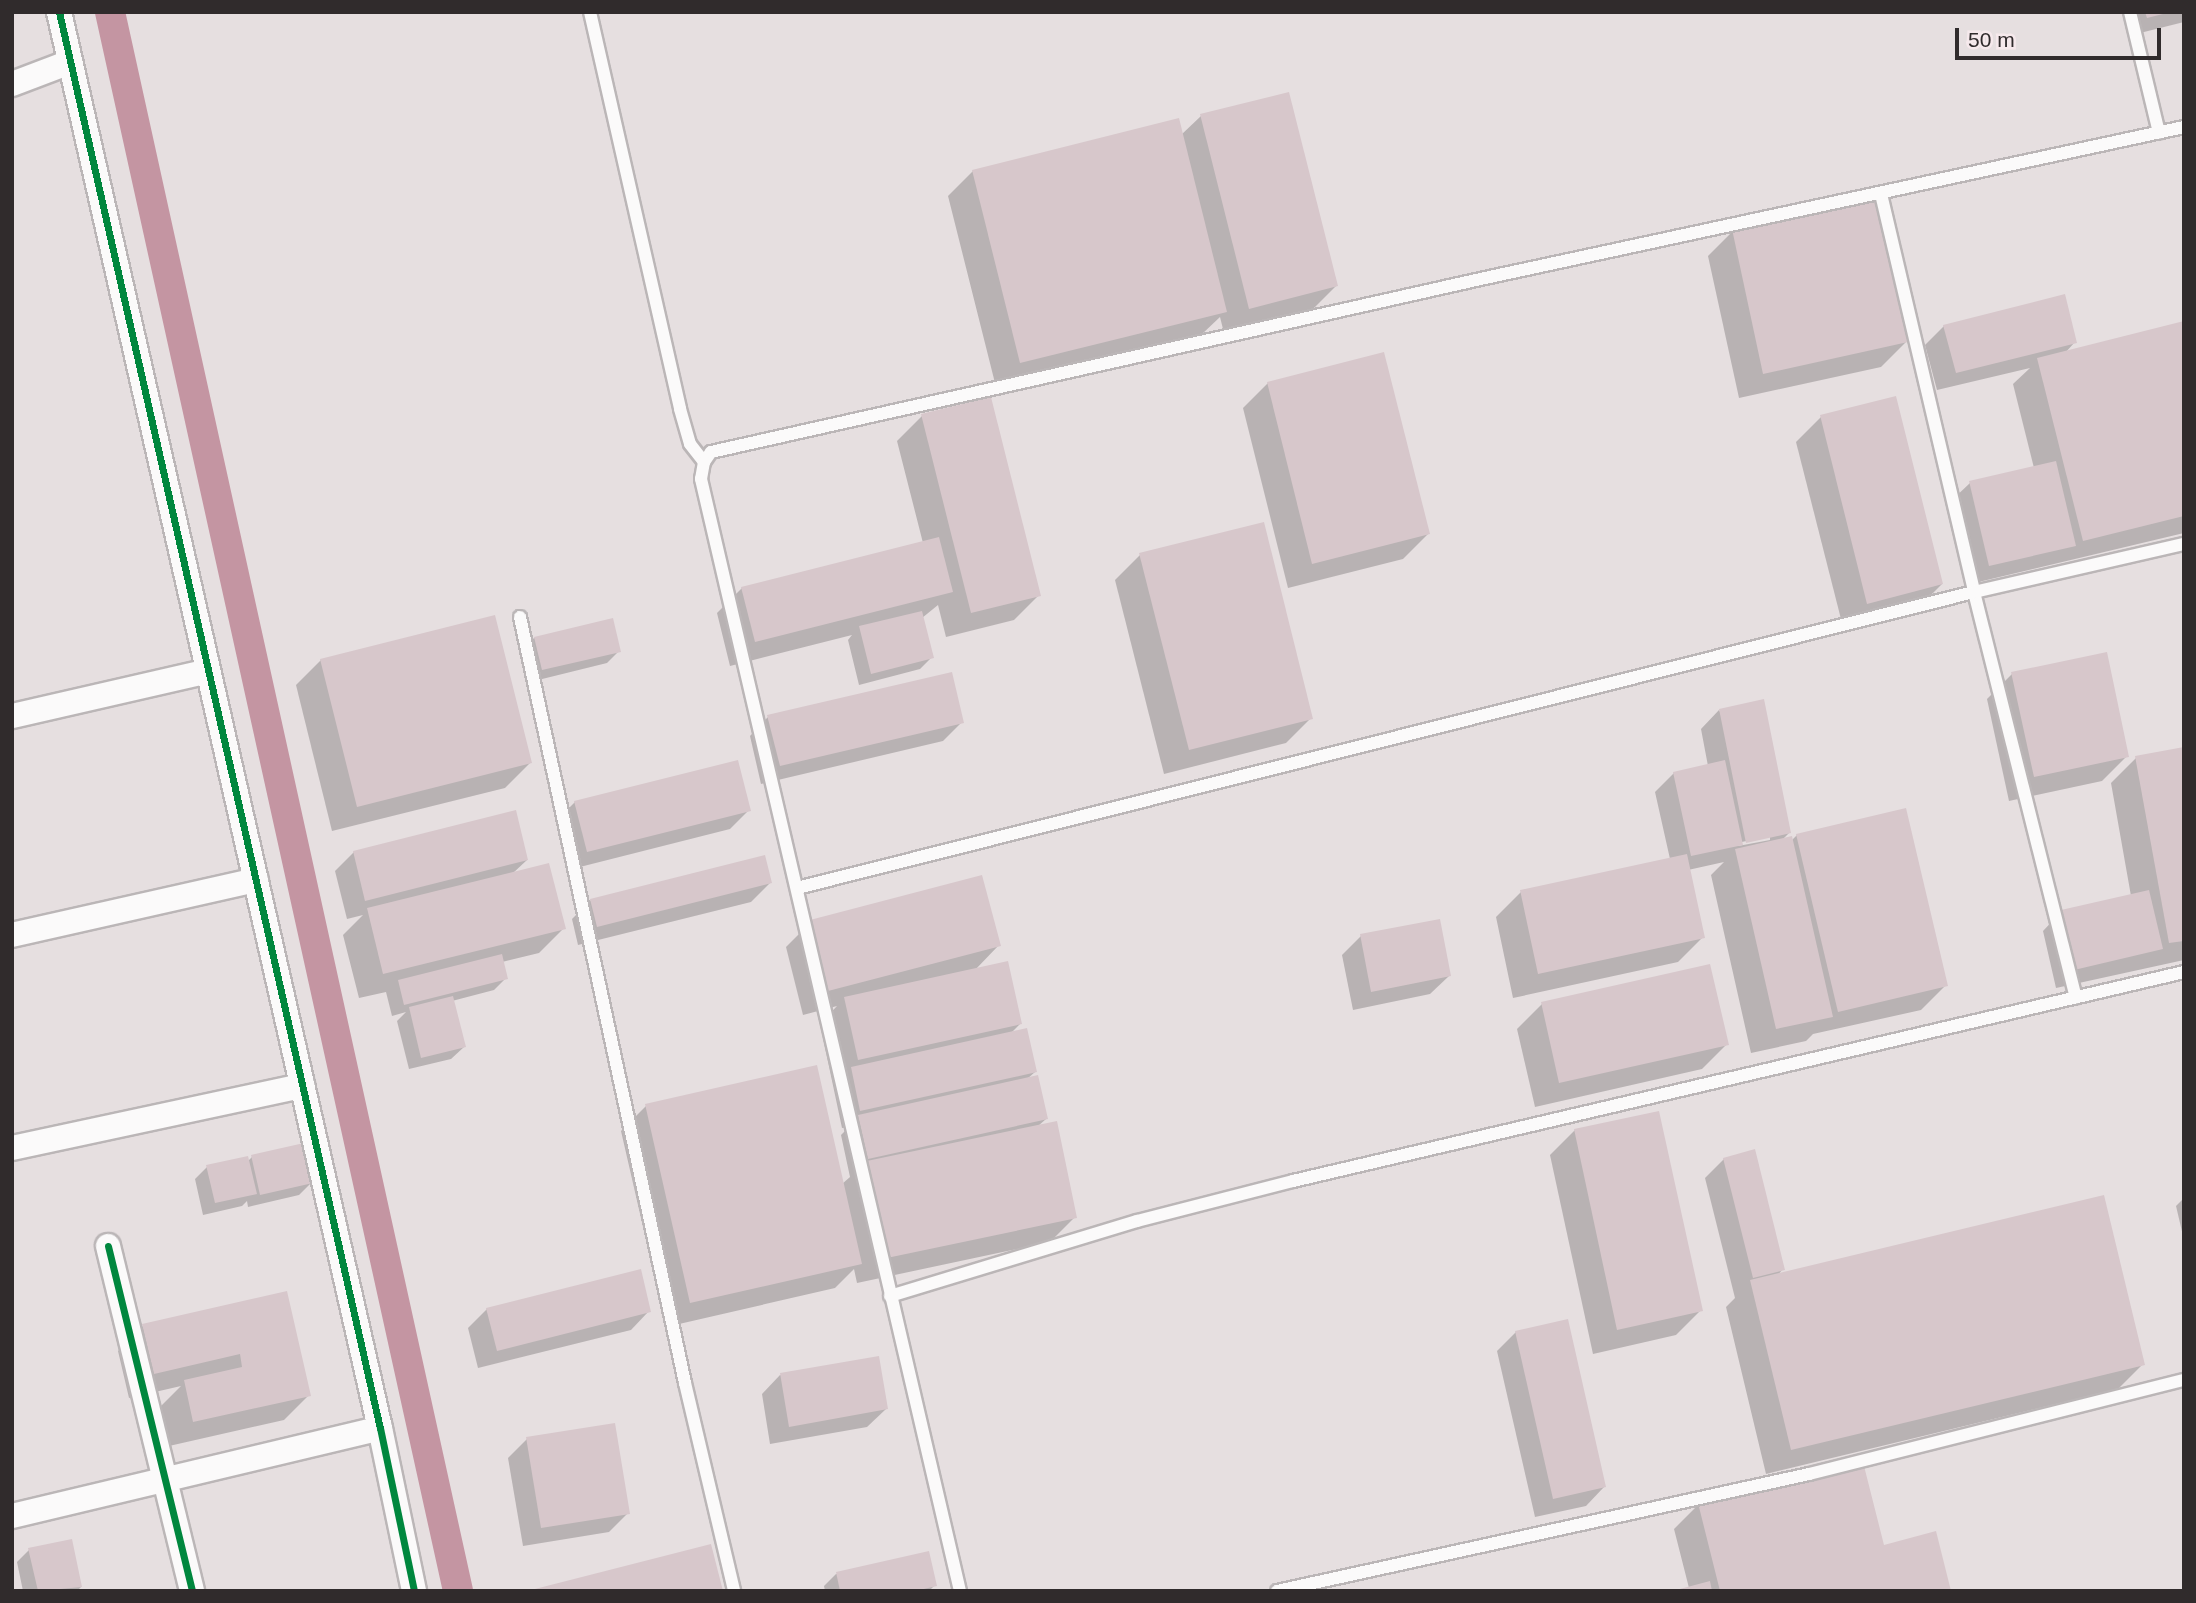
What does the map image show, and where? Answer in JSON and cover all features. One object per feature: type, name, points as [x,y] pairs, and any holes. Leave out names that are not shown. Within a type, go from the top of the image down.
[{"type":"street","points":[[59,12],[380,1428],[414,1591]]},
{"type":"street","points":[[12,84],[70,62]]},
{"type":"street","points":[[12,716],[208,671]]},
{"type":"street","points":[[12,935],[256,880]]},
{"type":"street","points":[[12,1148],[302,1086]]},
{"type":"street","points":[[108,1247],[192,1591]]},
{"type":"street","points":[[12,1516],[380,1428]]},
{"type":"lane","points":[[590,12],[680,409],[690,444],[704,462]]},
{"type":"lane","points":[[2130,12],[2159,132]]},
{"type":"lane","points":[[960,1591],[701,479],[704,462],[711,452],[723,447],[1124,361],[1485,278],[2184,127]]},
{"type":"lane","points":[[1881,194],[1974,592],[2076,997]]},
{"type":"lane","points":[[797,888],[1974,592],[2184,544]]},
{"type":"lane","points":[[520,617],[685,1382],[734,1591]]},
{"type":"lane","points":[[890,1296],[1150,1217],[1503,1130],[2184,972]]},
{"type":"lane","points":[[1277,1591],[1809,1474],[2184,1380]]},
{"type":"building","points":[[2145,12],[2167,12],[2167,13],[2147,18]]},
{"type":"building","points":[[1289,92],[1338,286],[1249,309],[1200,114]]},
{"type":"building","points":[[1179,118],[1227,312],[1020,363],[972,170]]},
{"type":"building","points":[[1877,198],[1908,342],[1763,374],[1732,229]]},
{"type":"building","points":[[2065,294],[2077,343],[1956,373],[1943,325]]},
{"type":"building","points":[[2184,321],[2184,516],[2083,541],[2037,358]]},
{"type":"building","points":[[1384,352],[1430,534],[1312,564],[1267,382]]},
{"type":"building","points":[[1896,396],[1943,584],[1867,604],[1820,415]]},
{"type":"building","points":[[991,397],[1041,596],[971,613],[921,414]]},
{"type":"building","points":[[2056,461],[2076,546],[1989,566],[1969,481]]},
{"type":"building","points":[[1264,522],[1313,719],[1189,750],[1139,553]]},
{"type":"building","points":[[939,537],[953,592],[755,642],[741,587]]},
{"type":"building","points":[[922,611],[934,658],[871,674],[859,626]]},
{"type":"building","points":[[495,615],[532,763],[357,807],[320,659]]},
{"type":"building","points":[[613,618],[621,652],[542,670],[534,637]]},
{"type":"building","points":[[2107,652],[2129,757],[2034,777],[2011,672]]},
{"type":"building","points":[[952,672],[964,723],[780,766],[767,715]]},
{"type":"building","points":[[1764,699],[1791,833],[1746,843],[1719,709]]},
{"type":"building","points":[[2184,747],[2184,941],[2169,943],[2135,756]]},
{"type":"building","points":[[738,760],[751,811],[587,852],[574,801]]},
{"type":"building","points":[[1725,760],[1743,845],[1691,856],[1673,772]]},
{"type":"building","points":[[1906,808],[1948,986],[1838,1012],[1796,834]]},
{"type":"building","points":[[516,810],[528,860],[365,901],[353,851]]},
{"type":"building","points":[[1792,836],[1833,1017],[1776,1029],[1735,849]]},
{"type":"building","points":[[1687,854],[1705,938],[1538,974],[1520,890]]},
{"type":"building","points":[[765,855],[772,883],[597,927],[590,899]]},
{"type":"building","points":[[549,863],[566,929],[383,974],[367,908]]},
{"type":"building","points":[[982,875],[1001,946],[828,991],[810,920]]},
{"type":"building","points":[[2149,890],[2163,949],[2074,970],[2061,910]]},
{"type":"building","points":[[1440,919],[1451,976],[1371,992],[1360,934]]},
{"type":"building","points":[[502,954],[508,979],[404,1005],[398,980]]},
{"type":"building","points":[[1008,961],[1022,1024],[858,1060],[844,997]]},
{"type":"building","points":[[1710,964],[1729,1045],[1559,1083],[1541,1002]]},
{"type":"building","points":[[453,996],[466,1047],[421,1058],[409,1007]]},
{"type":"building","points":[[1027,1028],[1037,1072],[860,1111],[851,1067]]},
{"type":"building","points":[[817,1065],[862,1264],[690,1303],[645,1104]]},
{"type":"building","points":[[1038,1075],[1048,1119],[868,1159],[858,1115]]},
{"type":"building","points":[[1659,1111],[1703,1311],[1617,1330],[1574,1129]]},
{"type":"building","points":[[1057,1121],[1077,1218],[882,1259],[862,1162]]},
{"type":"building","points":[[304,1143],[313,1183],[260,1195],[251,1155]]},
{"type":"building","points":[[1755,1149],[1785,1270],[1753,1278],[1723,1158]]},
{"type":"building","points":[[248,1156],[257,1194],[215,1203],[206,1165]]},
{"type":"building","points":[[2104,1195],[2145,1365],[1791,1450],[1750,1280]]},
{"type":"building","points":[[641,1269],[651,1312],[497,1351],[486,1308]]},
{"type":"building","points":[[287,1291],[311,1396],[193,1422],[184,1380],[242,1367],[240,1354],[154,1374],[142,1324]]},
{"type":"building","points":[[1568,1319],[1606,1487],[1553,1499],[1515,1331]]},
{"type":"building","points":[[879,1356],[888,1409],[789,1427],[780,1373]]},
{"type":"building","points":[[615,1423],[630,1514],[541,1528],[526,1437]]},
{"type":"building","points":[[1863,1462],[1884,1545],[1936,1531],[1951,1591],[1720,1591],[1698,1503]]},
{"type":"building","points":[[72,1539],[82,1587],[38,1591],[28,1548]]},
{"type":"building","points":[[711,1544],[723,1591],[531,1591],[531,1590]]},
{"type":"building","points":[[929,1551],[937,1586],[915,1591],[840,1591],[836,1572]]},
{"type":"building","points":[[1710,1581],[1712,1591],[1676,1591],[1676,1590]]},
{"type":"waterway","points":[[110,12],[458,1591]]},
{"type":"cycle path","points":[[59,12],[380,1428],[414,1591]]},
{"type":"cycle path","points":[[108,1246],[192,1591]]}]
